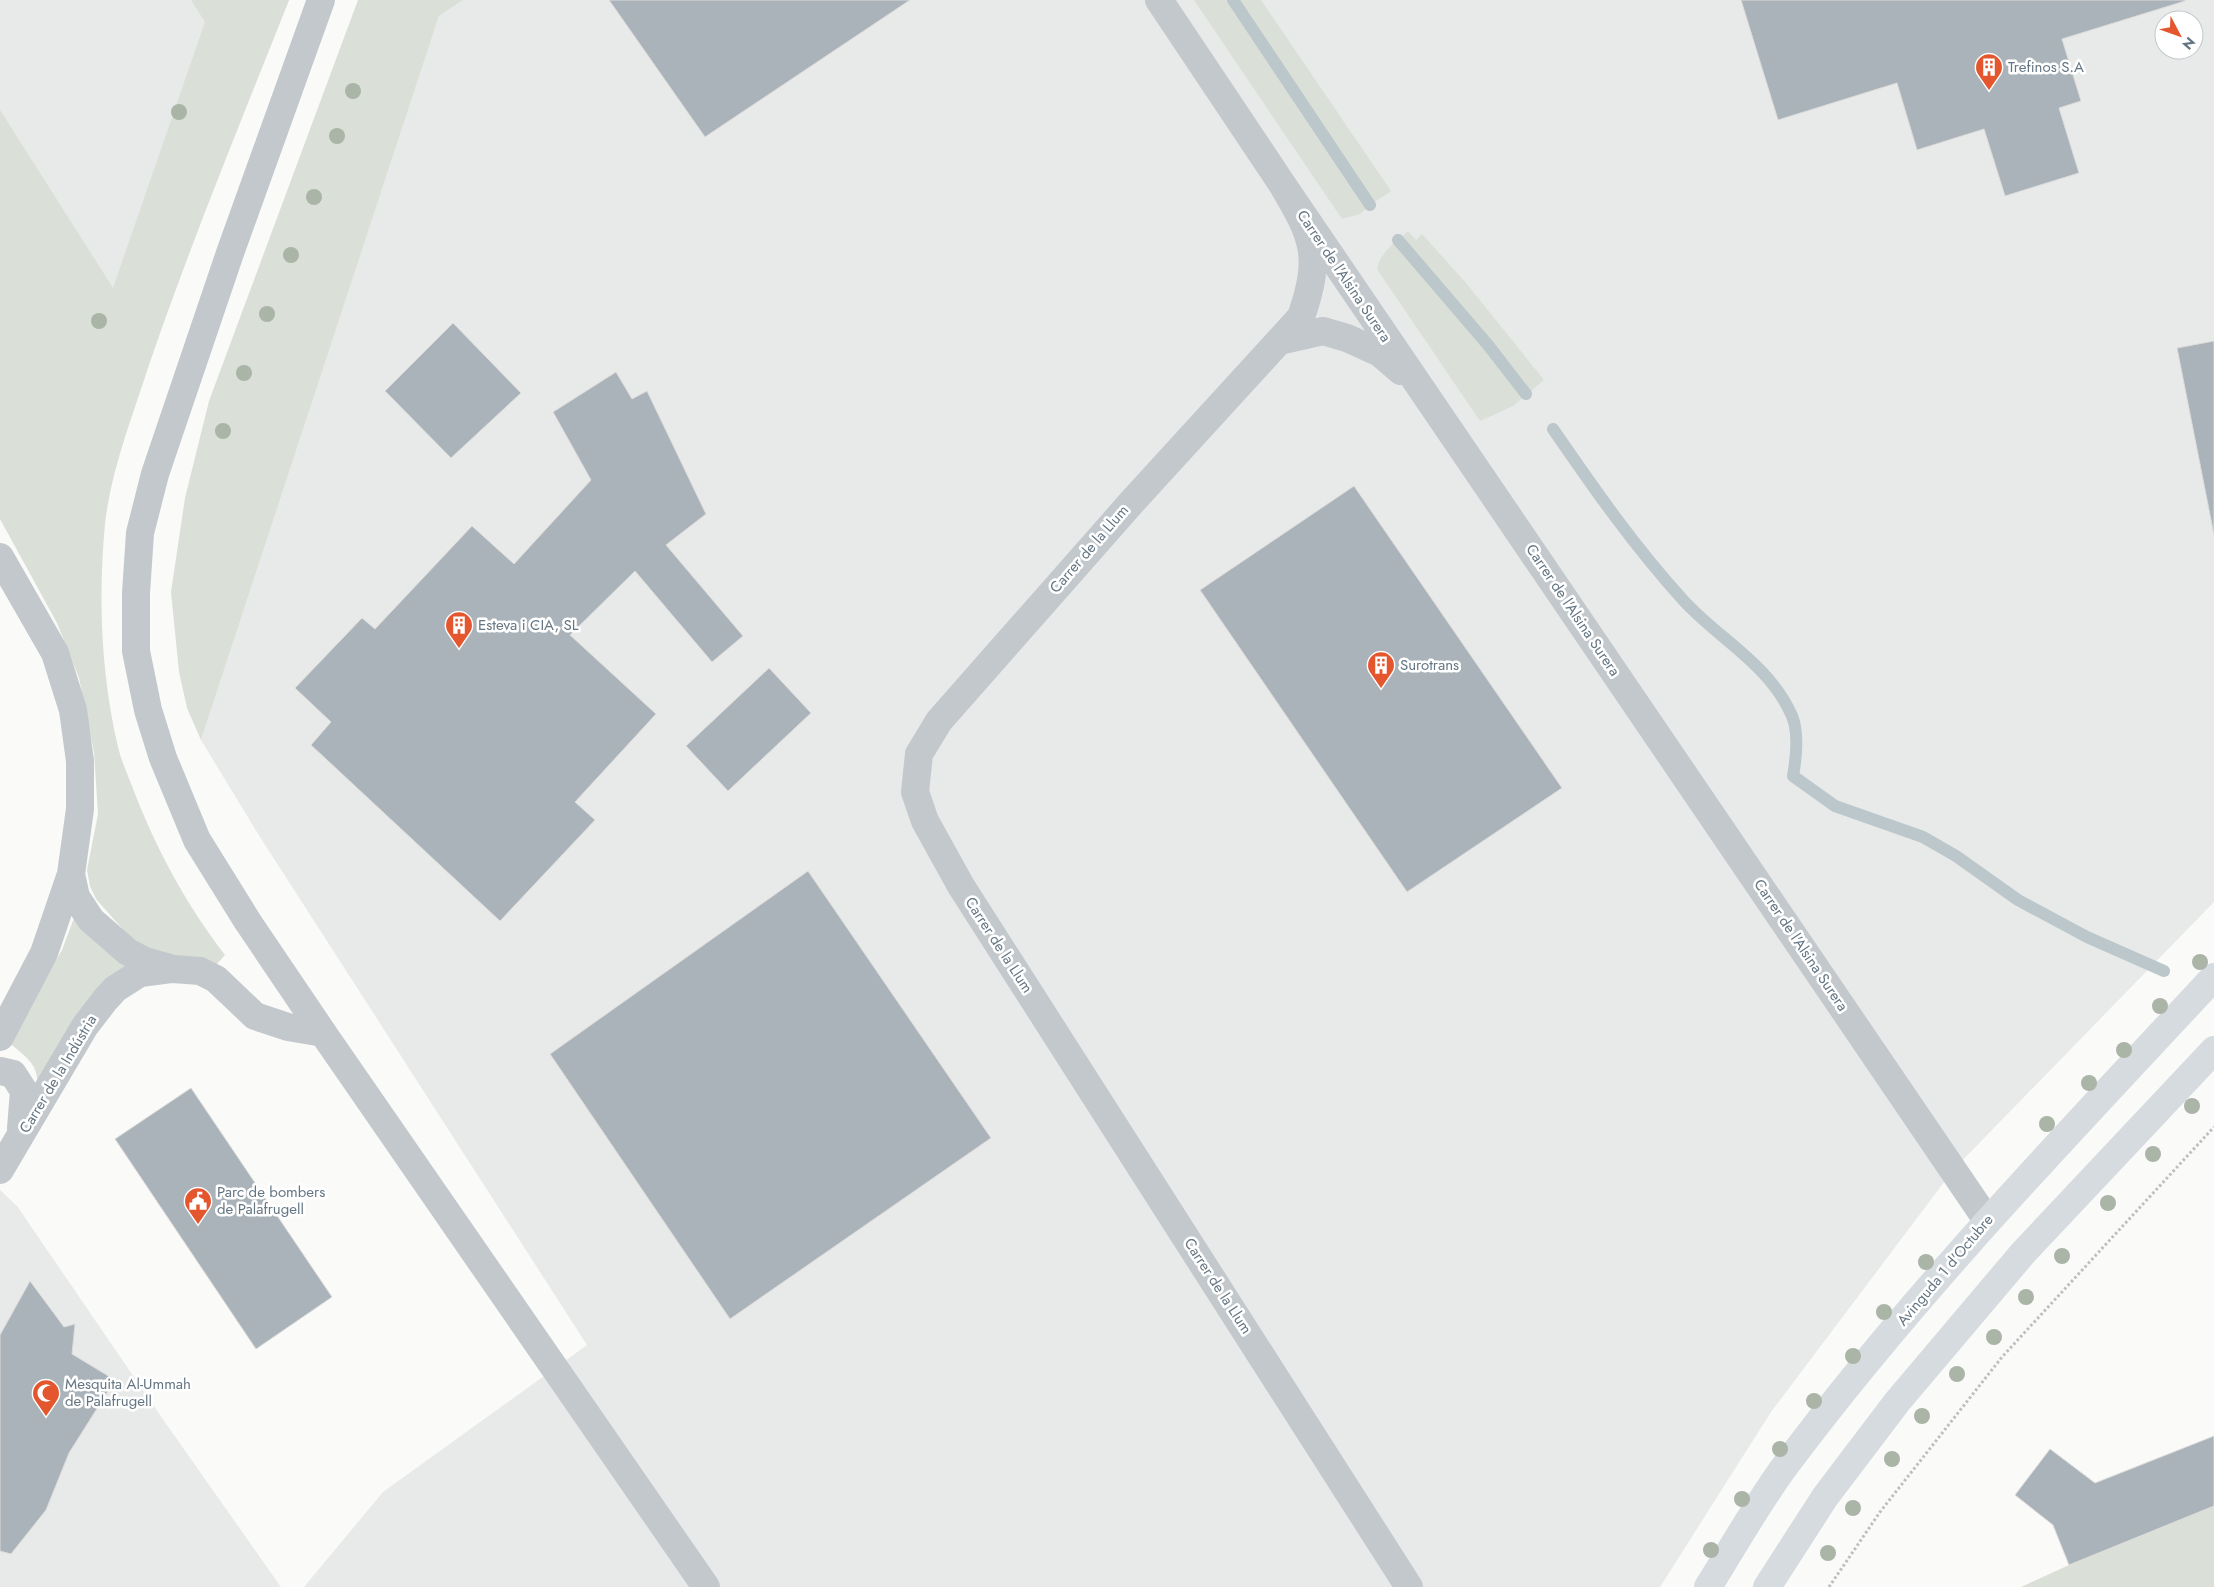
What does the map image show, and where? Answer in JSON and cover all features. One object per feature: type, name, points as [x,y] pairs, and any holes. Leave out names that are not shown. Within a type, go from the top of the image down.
[{"type":"main road","name":"Avinguda 1 d'Octubre","points":[[1708,1587],[1784,1468],[1859,1372],[1987,1220],[2214,977]]},
{"type":"main road","points":[[1767,1587],[1837,1481],[1897,1402],[2023,1253],[2214,1050]]},
{"type":"street","points":[[321,0],[230,253],[154,474],[140,533],[136,622],[136,650],[148,710],[163,758],[198,840],[248,922],[706,1587]]},
{"type":"street","name":"Carrer de l'Alsina Surera","points":[[1159,0],[1282,184],[1987,1220]]},
{"type":"street","name":"Carrer de la Llum","points":[[1282,184],[1298,211],[1310,239],[1314,261],[1311,289],[1301,318],[1124,510],[939,721],[919,754],[915,792],[925,821],[961,886],[1409,1587]]},
{"type":"street","points":[[1279,341],[1323,331],[1347,338],[1380,353],[1423,391]]},
{"type":"street","points":[[0,556],[55,653],[73,710],[80,761],[80,809],[70,874],[44,953],[0,1036]]},
{"type":"street","points":[[70,874],[76,897],[91,920],[128,952],[144,961],[173,969],[200,971],[216,979],[255,1016],[288,1027],[323,1033]]},
{"type":"street","name":"Carrer de la Indústria","points":[[0,1170],[85,1026],[105,1000],[115,989],[140,974],[173,969]]},
{"type":"street","name":"Carrer de la Indústria","points":[[0,1071],[13,1074],[24,1091],[23,1116],[18,1139]]},
{"type":"path","points":[[1829,1587],[1880,1512],[2002,1357],[2214,1127]]},
{"type":"shaded area","points":[[0,0],[289,0],[168,310],[0,404]]},
{"type":"shaded area","points":[[191,0],[289,0],[217,180],[150,362],[123,442],[112,483],[105,524],[102,636],[112,720],[121,757],[141,809],[172,874],[210,935],[225,955],[216,965],[165,956],[135,943],[96,899],[90,886],[87,870],[98,814],[94,752],[79,678],[57,623],[0,519],[0,110],[113,288],[205,22]]},
{"type":"shaded area","points":[[358,0],[463,0],[439,16],[201,740],[187,708],[179,672],[171,592],[185,498],[209,401]]},
{"type":"shaded area","points":[[463,0],[2214,0],[2214,902],[1954,1169],[1771,1412],[1660,1587],[304,1587],[383,1492],[587,1345],[260,837],[201,740],[439,16]]},
{"type":"shaded area","points":[[1194,0],[1261,0],[1391,191],[1360,214],[1342,219]]},
{"type":"shaded area","points":[[1408,231],[1416,240],[1422,234],[1466,283],[1544,380],[1513,406],[1480,421],[1377,269],[1385,252]]},
{"type":"shaded area","points":[[77,910],[138,967],[37,1094],[37,1076],[32,1064],[8,1042],[62,950]]},
{"type":"shaded area","points":[[0,1190],[17,1206],[162,1418],[281,1587],[0,1587]]},
{"type":"shaded area","points":[[2214,1506],[2214,1587],[2021,1587],[2069,1565]]},
{"type":"building","points":[[609,0],[910,0],[705,137]]},
{"type":"building","name":"Trefinos S.A","points":[[1741,0],[2185,0],[2062,39],[2081,101],[2059,108],[2079,173],[2005,196],[1984,129],[1917,150],[1897,83],[1778,120]]},
{"type":"building","points":[[453,323],[521,393],[451,458],[385,391]]},
{"type":"building","points":[[2214,341],[2214,535],[2177,348]]},
{"type":"building","name":"Esteva i CIA, SL","points":[[616,372],[632,399],[647,391],[706,514],[666,545],[743,636],[712,662],[635,571],[570,635],[656,714],[575,802],[595,820],[500,921],[311,745],[331,722],[295,688],[362,618],[375,629],[472,526],[514,564],[591,480],[553,412]]},
{"type":"building","name":"Surotrans","points":[[1354,486],[1562,788],[1407,892],[1200,590]]},
{"type":"building","points":[[769,668],[811,713],[728,791],[686,746]]},
{"type":"building","points":[[808,871],[991,1138],[730,1319],[550,1054]]},
{"type":"building","points":[[191,1088],[332,1297],[256,1349],[115,1139]]},
{"type":"building","name":"Mesquita Al-Ummah de Palafrugell","points":[[30,1281],[64,1327],[75,1324],[72,1354],[115,1380],[69,1453],[46,1510],[11,1554],[0,1551],[0,1335]]},
{"type":"building","points":[[2214,1436],[2214,1506],[2069,1565],[2053,1525],[2015,1495],[2050,1449],[2095,1483]]},
{"type":"waterway","points":[[1233,0],[1370,205]]},
{"type":"waterway","points":[[1398,240],[1488,345],[1526,394]]},
{"type":"waterway","points":[[1553,429],[1648,560],[1698,615],[1758,667],[1783,698],[1792,716],[1796,730],[1796,754],[1793,776],[1835,806],[1923,837],[1956,856],[2018,900],[2087,937],[2164,971]]},
{"type":"place","name":"Trefinos S.A","points":[[1989,91]]},
{"type":"place","name":"Esteva i CIA, SL","points":[[459,649]]},
{"type":"place","name":"Surotrans","points":[[1381,689]]},
{"type":"place","name":"Parc de bombers de Palafrugell","points":[[198,1225]]},
{"type":"place","name":"Mesquita Al-Ummah de Palafrugell","points":[[46,1417]]}]
